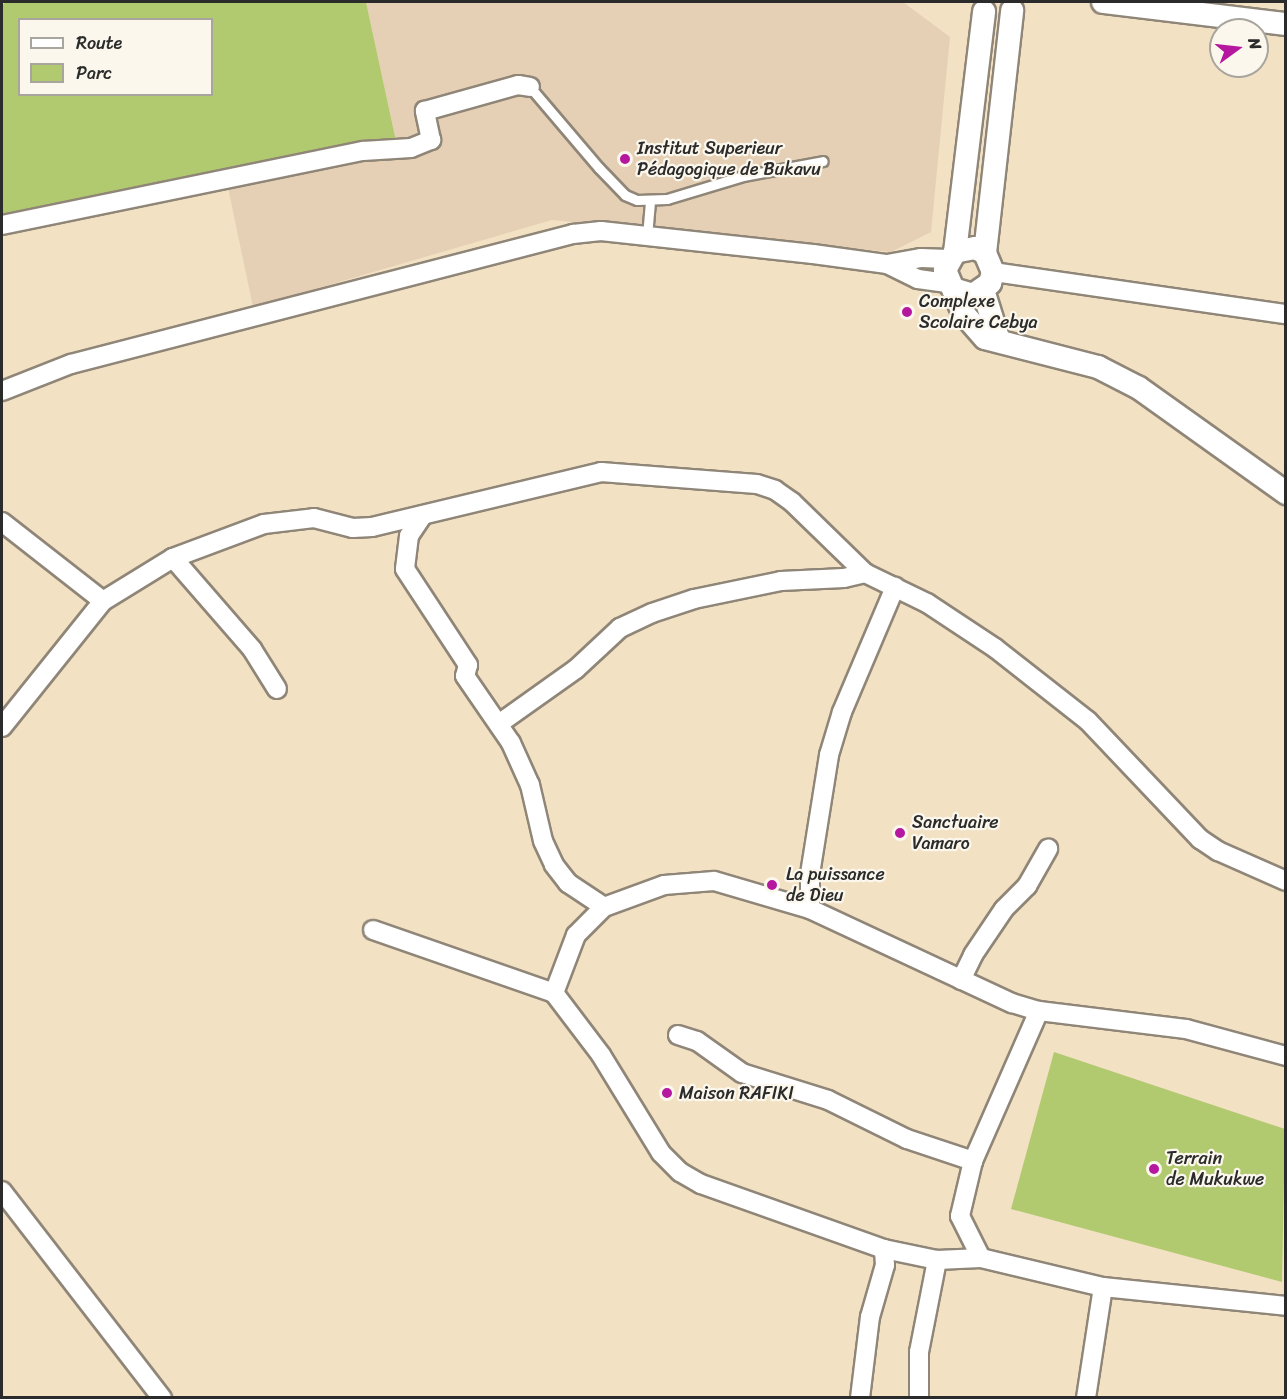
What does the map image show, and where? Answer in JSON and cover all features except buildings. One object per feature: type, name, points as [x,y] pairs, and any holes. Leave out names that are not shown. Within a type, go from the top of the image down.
[{"type":"street","points":[[1103,2],[1286,24]]},
{"type":"street","points":[[1016,6],[998,15],[980,7],[951,255],[950,286],[974,328],[986,338],[1098,367],[1139,388],[1286,493]]},
{"type":"street","points":[[999,341],[987,272],[1016,6]]},
{"type":"street","points":[[2,225],[363,151],[411,148],[431,140],[425,111],[518,85],[530,87]]},
{"type":"street","points":[[2,391],[71,364],[535,242],[601,231],[887,264],[951,255],[975,248],[987,272]]},
{"type":"street","points":[[887,264],[918,279],[950,286],[962,294],[987,272],[1286,314]]},
{"type":"street","points":[[2,727],[103,601],[173,558],[264,524],[314,518],[353,528],[372,527],[601,472],[757,484],[775,490],[792,502],[865,573],[894,587],[995,648],[1088,721],[1200,839],[1218,851],[1286,881]]},
{"type":"street","points":[[423,515],[409,536],[405,569],[468,665],[465,676],[500,723],[530,785],[543,841],[554,865],[568,883],[604,907]]},
{"type":"street","points":[[2,522],[103,601]]},
{"type":"street","points":[[173,558],[252,649],[277,689]]},
{"type":"street","points":[[500,723],[576,669],[620,628],[652,613],[694,599],[781,581],[844,578],[865,573]]},
{"type":"street","points":[[810,909],[810,874],[829,755],[842,712],[884,620],[894,587]]},
{"type":"street","points":[[961,980],[973,955],[1004,909],[1027,886],[1048,849]]},
{"type":"street","points":[[554,993],[576,935],[604,907],[664,885],[714,881],[810,909],[993,996],[1039,1011],[1186,1029],[1286,1056]]},
{"type":"street","points":[[373,930],[554,993],[601,1055],[661,1153],[680,1172],[701,1184],[884,1249],[937,1260],[981,1258],[1103,1287],[1286,1306]]},
{"type":"street","points":[[981,1258],[960,1216],[973,1161],[1039,1011]]},
{"type":"street","points":[[678,1035],[697,1041],[742,1072],[828,1100],[907,1139],[973,1161]]},
{"type":"street","points":[[2,1191],[162,1398]]},
{"type":"street","points":[[860,1398],[870,1317],[885,1265],[884,1249]]},
{"type":"street","points":[[920,1398],[919,1352],[937,1260]]},
{"type":"street","points":[[1086,1398],[1103,1287]]},
{"type":"lane","points":[[530,87],[625,195],[650,201],[743,176],[823,161]]},
{"type":"lane","points":[[647,236],[650,201]]},
{"type":"shaded area","name":"Institut Superieur Pédagogique de Bukavu","points":[[366,2],[903,2],[950,37],[931,232],[891,252],[552,220],[253,307],[226,178],[396,141]]},
{"type":"green space","points":[[6,2],[366,2],[396,141],[33,217],[2,236],[2,5]]},
{"type":"green space","name":"Terrain de Mukukwe","points":[[1054,1052],[1285,1129],[1282,1282],[1011,1209]]},
{"type":"place","name":"Institut Superieur Pédagogique de Bukavu","points":[[625,159]]},
{"type":"place","name":"Complexe Scolaire Cebya","points":[[907,312]]},
{"type":"place","name":"Sanctuaire Vamaro","points":[[900,833]]},
{"type":"place","name":"La puissance de Dieu","points":[[772,885]]},
{"type":"place","name":"Maison RAFIKI","points":[[667,1093]]},
{"type":"place","name":"Terrain de Mukukwe","points":[[1154,1169]]}]
